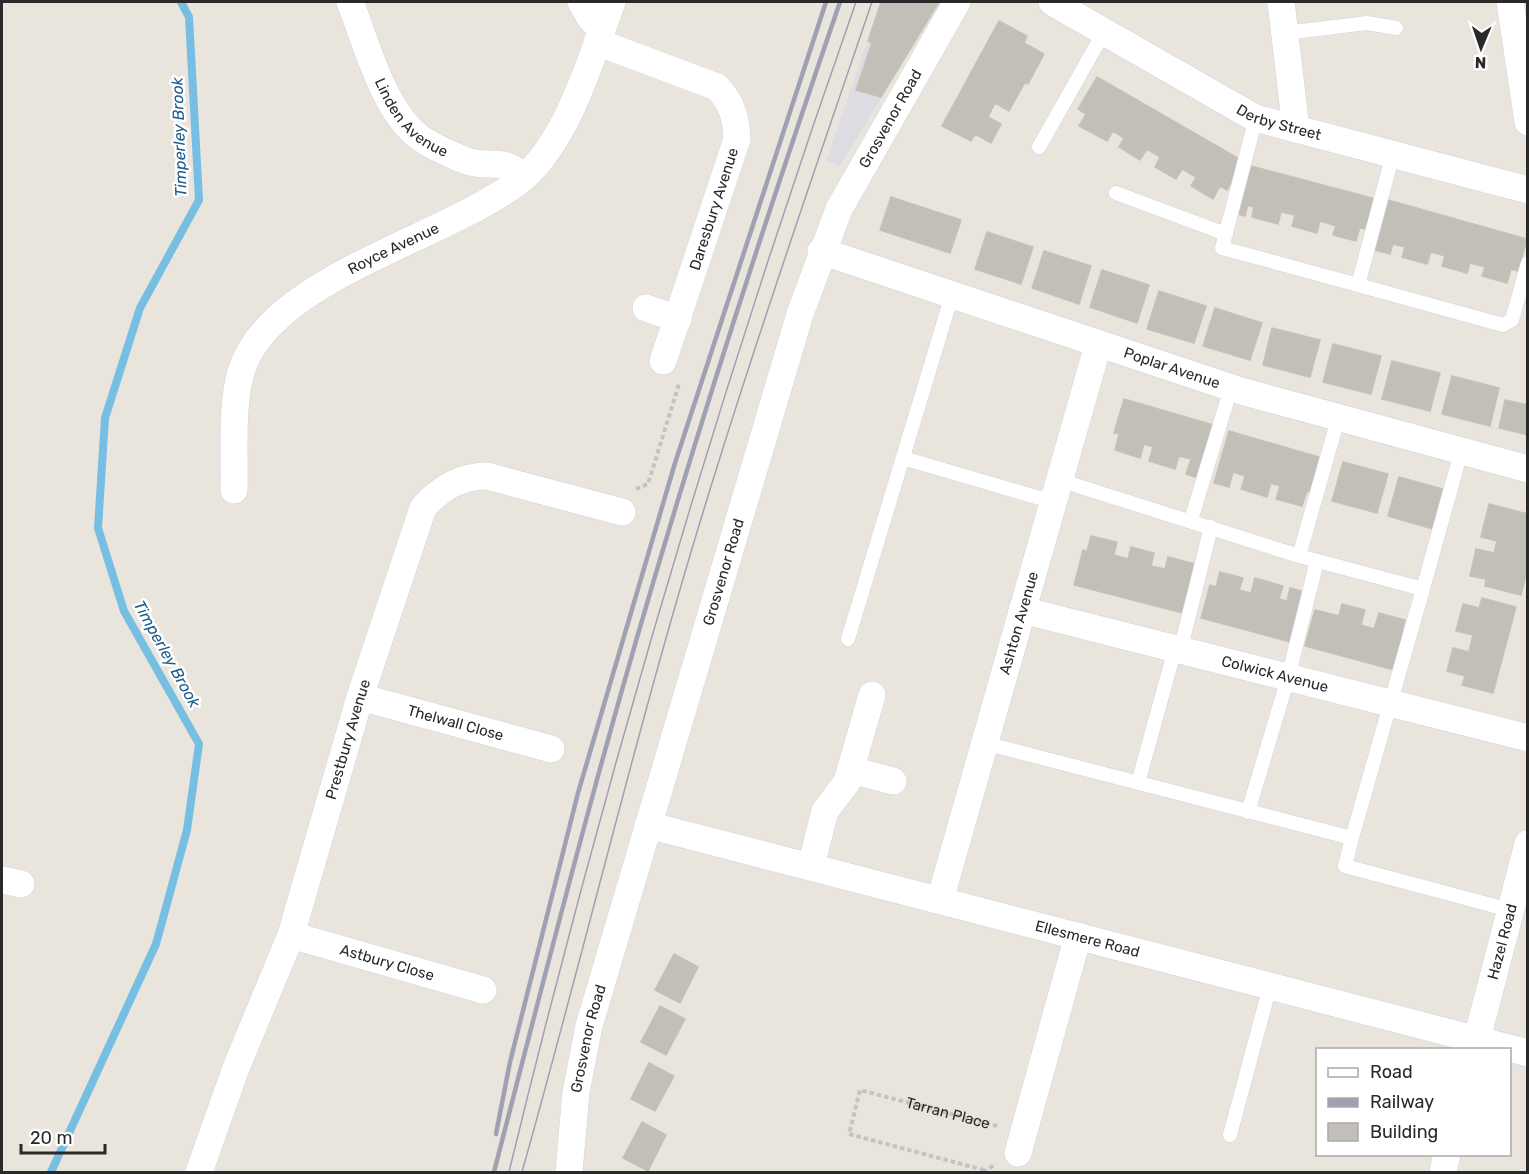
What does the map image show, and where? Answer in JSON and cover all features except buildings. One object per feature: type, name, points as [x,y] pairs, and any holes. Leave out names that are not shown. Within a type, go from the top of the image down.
[{"type":"street","name":"Linden Avenue","points":[[350,2],[391,104],[417,136],[442,151],[470,162],[511,165],[524,177]]},
{"type":"street","points":[[581,2],[600,35]]},
{"type":"street","name":"Royce Avenue","points":[[234,490],[240,374],[247,353],[274,319],[335,278],[495,198],[524,177],[561,131],[612,2]]},
{"type":"street","name":"Grosvenor Road","points":[[569,1173],[576,1092],[585,1045],[777,387],[821,251],[839,209],[957,2]]},
{"type":"street","name":"Derby Street","points":[[1052,2],[1232,107],[1256,118],[1527,190]]},
{"type":"street","points":[[1281,2],[1296,129]]},
{"type":"street","points":[[1510,2],[1527,122]]},
{"type":"street","name":"Daresbury Avenue","points":[[600,35],[717,87],[730,101],[736,121],[737,139],[663,361]]},
{"type":"street","name":"Poplar Avenue","points":[[821,251],[1231,388],[1527,469]]},
{"type":"street","points":[[646,308],[678,319]]},
{"type":"street","name":"Ashton Avenue","points":[[940,900],[1098,345]]},
{"type":"street","name":"Prestbury Avenue","points":[[201,1172],[236,1068],[291,935],[360,697],[423,508],[440,491],[462,480],[487,476],[622,511]]},
{"type":"street","name":"Colwick Avenue","points":[[1022,610],[1527,738]]},
{"type":"street","points":[[811,866],[825,811],[841,792],[851,770],[872,695]]},
{"type":"street","name":"Thelwall Close","points":[[360,697],[551,749]]},
{"type":"street","points":[[851,770],[893,781]]},
{"type":"street","name":"Ellesmere Road","points":[[648,825],[1270,986],[1475,1045],[1494,1048]]},
{"type":"street","name":"Hazel Road","points":[[1475,1045],[1527,844]]},
{"type":"street","name":"Astbury Close","points":[[291,935],[483,991]]},
{"type":"street","points":[[1018,1153],[1078,936]]},
{"type":"street","name":"Ellesmere Road","points":[[1511,1051],[1527,1053]]},
{"type":"street","points":[[1443,1173],[1448,1156]]},
{"type":"lane","points":[[1285,33],[1367,23],[1396,28]]},
{"type":"lane","points":[[1039,147],[1104,32]]},
{"type":"lane","points":[[1256,118],[1222,248],[1503,324],[1512,320],[1527,262]]},
{"type":"lane","points":[[1358,285],[1393,154]]},
{"type":"lane","points":[[1116,193],[1226,234]]},
{"type":"lane","points":[[848,639],[952,295]]},
{"type":"lane","points":[[1191,520],[1231,388]]},
{"type":"lane","points":[[1299,556],[1338,419]]},
{"type":"lane","points":[[1461,452],[1345,866],[1510,910]]},
{"type":"lane","points":[[903,458],[1191,520],[1299,556],[1423,589]]},
{"type":"lane","points":[[1138,783],[1211,527]]},
{"type":"lane","points":[[1248,812],[1288,678],[1317,561]]},
{"type":"lane","points":[[984,743],[1352,838]]},
{"type":"lane","points":[[1230,1135],[1270,986]]},
{"type":"path","points":[[622,511],[648,484],[679,384],[663,361]]},
{"type":"path","name":"Tarran Place","points":[[984,1170],[849,1134],[860,1090],[1001,1127],[1018,1153]]},
{"type":"shaded area","points":[[881,2],[939,2],[840,166],[826,161]]},
{"type":"waterway","name":"Timperley Brook","points":[[51,1172],[156,944],[187,830],[199,744],[124,611],[98,528],[105,418],[140,308],[199,200],[189,17],[181,2]]},
{"type":"tram line","points":[[509,1172],[585,876],[668,582],[758,291],[856,2]]},
{"type":"tram line","points":[[522,1172],[651,692],[697,532],[760,332],[872,2]]},
{"type":"railway","points":[[496,1134],[510,1062],[578,793],[675,463],[826,2]]},
{"type":"railway","points":[[494,1172],[582,835],[651,589],[742,294],[840,2]]}]
